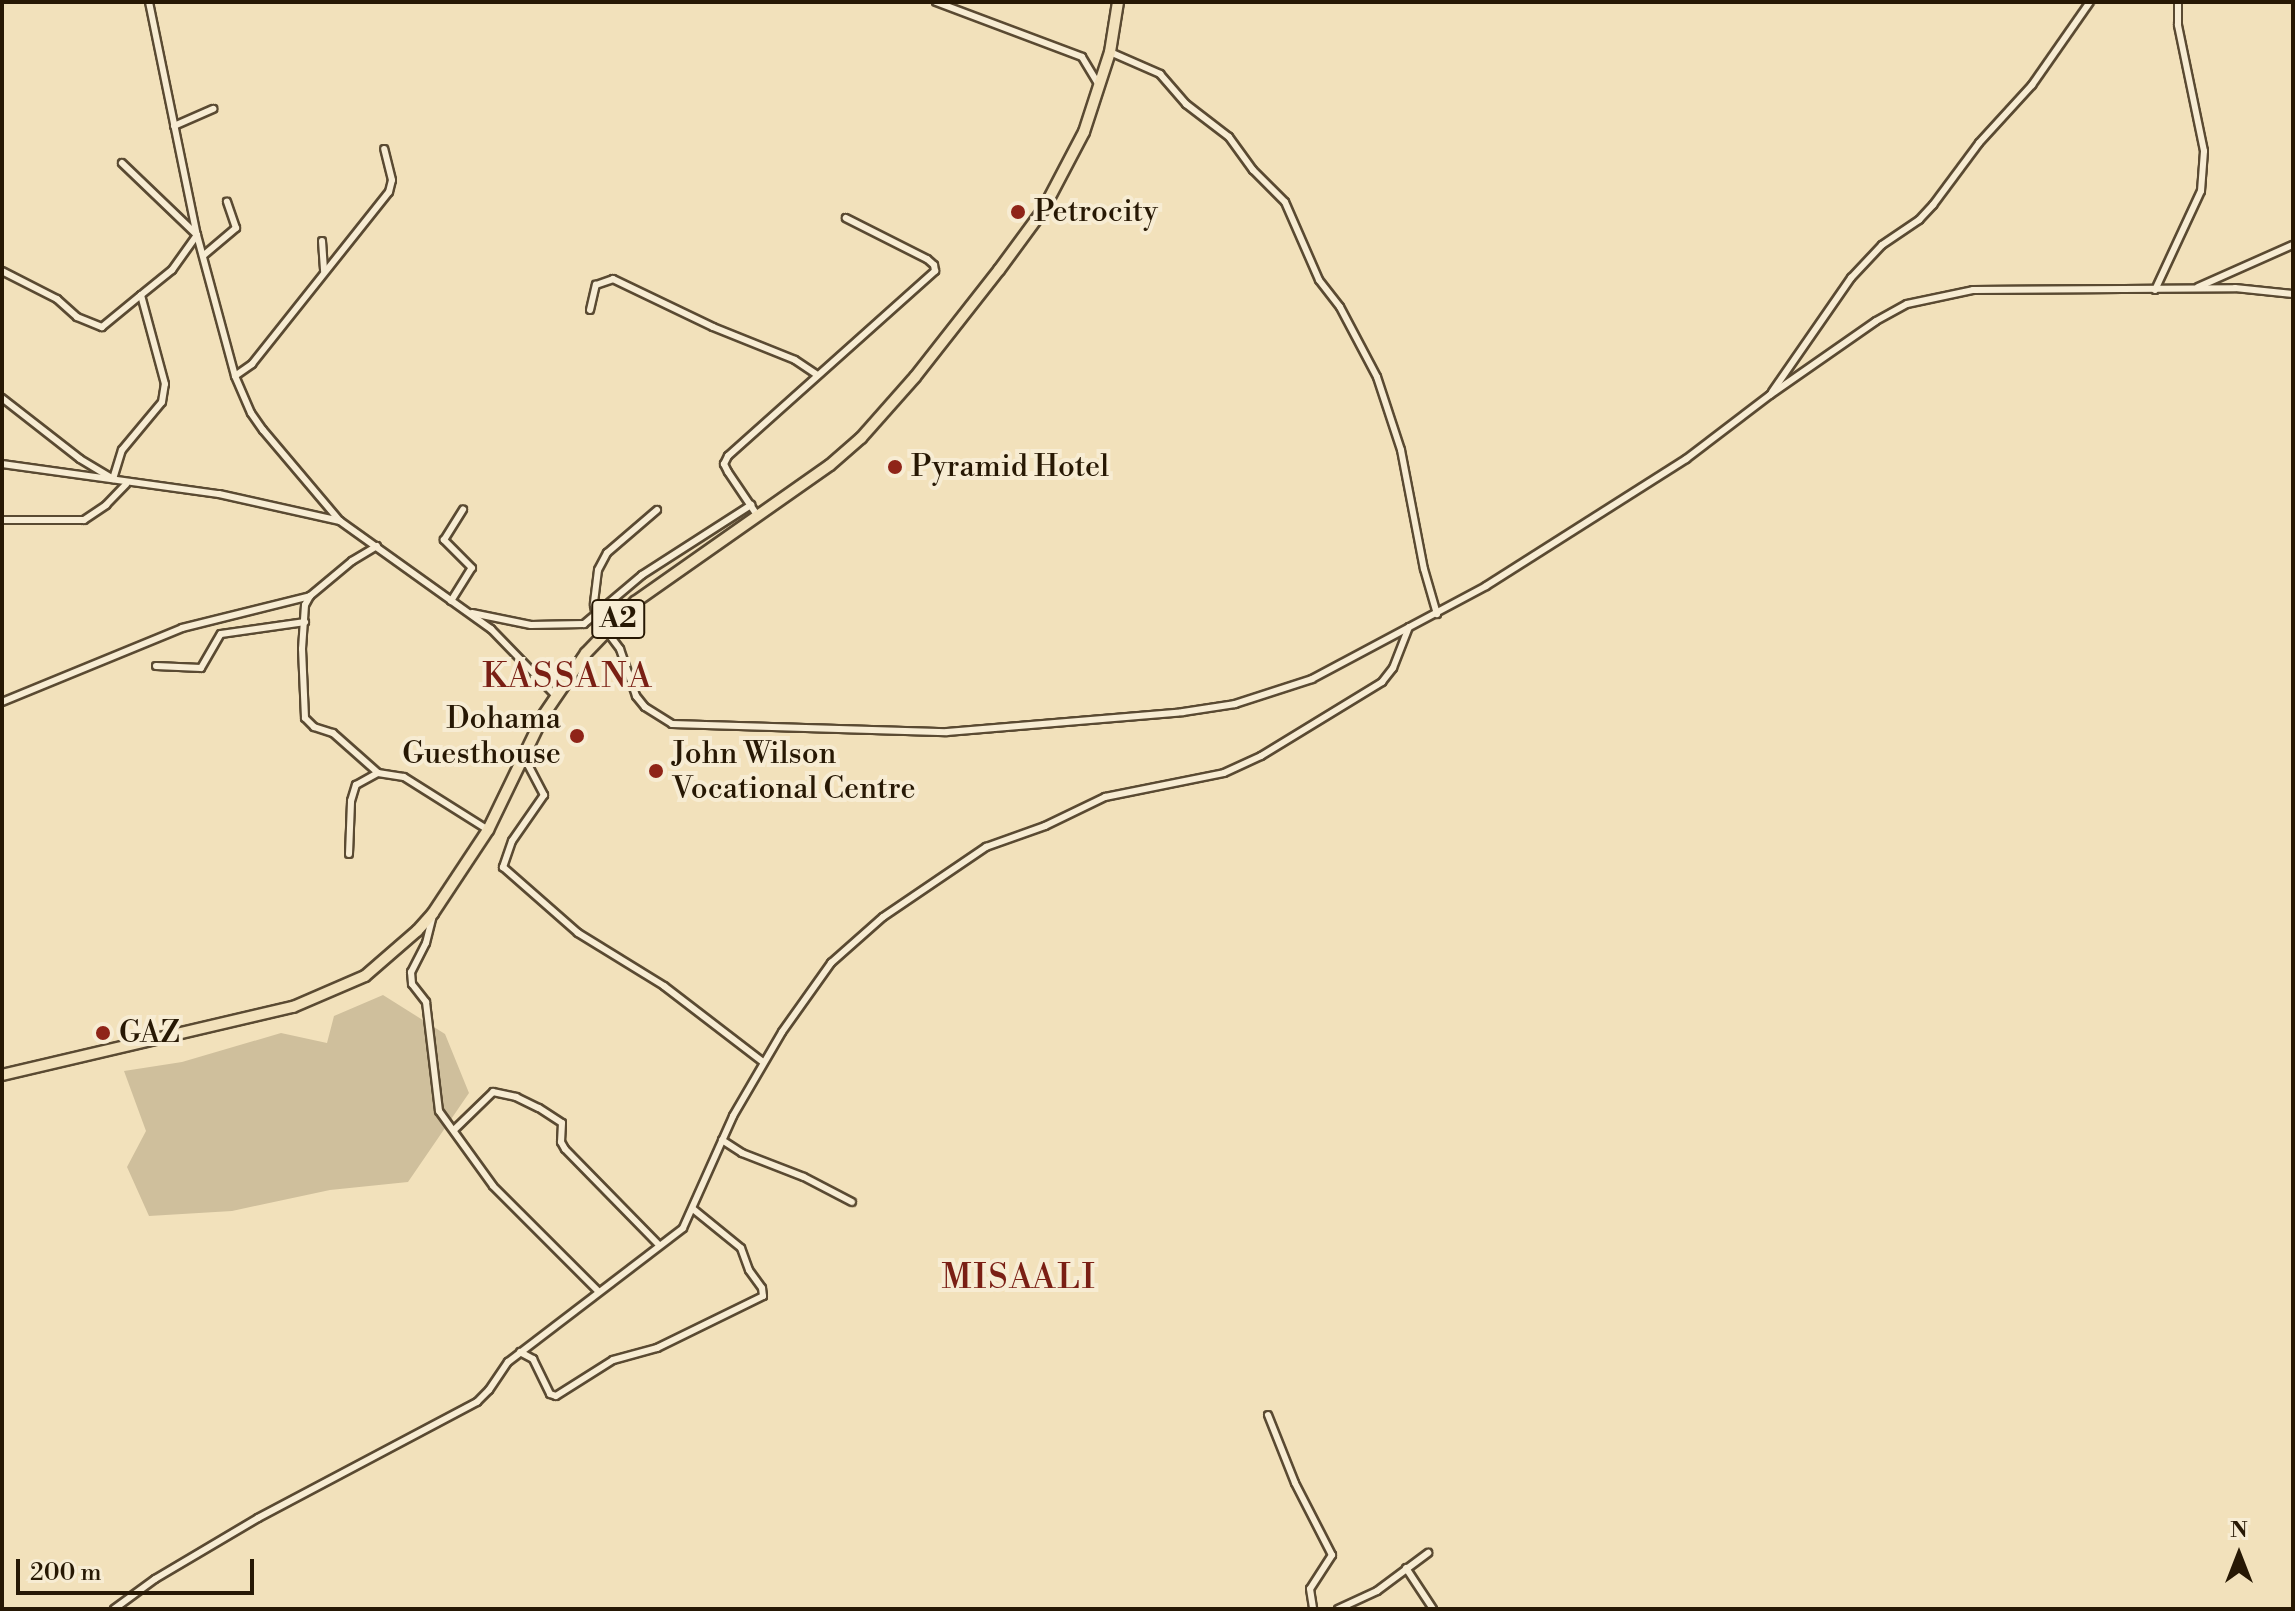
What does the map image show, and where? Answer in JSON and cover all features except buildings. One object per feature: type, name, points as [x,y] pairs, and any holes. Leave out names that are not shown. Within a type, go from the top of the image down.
[{"type":"main road","name":"A2","points":[[2,1075],[251,1018],[326,995],[383,963],[433,913],[488,830],[523,755],[556,696],[606,630],[635,602],[842,454],[881,418],[1043,210],[1084,132],[1110,52],[1118,2]]},
{"type":"street","points":[[149,2],[197,235],[235,376],[247,406],[263,430],[340,521],[491,629],[556,696]]},
{"type":"street","points":[[936,2],[1082,57],[1100,87]]},
{"type":"street","points":[[1770,395],[1851,278],[1882,245],[1919,220],[1933,205],[1979,143],[2032,85],[2090,2]]},
{"type":"street","points":[[2155,290],[2201,191],[2204,151],[2178,25],[2178,2]]},
{"type":"street","points":[[1110,52],[1160,74],[1186,104],[1229,137],[1253,170],[1285,202],[1319,280],[1340,307],[1377,377],[1401,450],[1424,569],[1437,614]]},
{"type":"street","points":[[174,126],[213,109]]},
{"type":"street","points":[[235,376],[252,364],[392,186],[384,149]]},
{"type":"street","points":[[122,163],[197,235]]},
{"type":"street","points":[[204,255],[236,228],[227,202]]},
{"type":"street","points":[[757,515],[728,472],[725,460],[935,271],[934,265],[927,259],[846,218]]},
{"type":"street","points":[[2,271],[57,299],[77,317],[102,327],[172,270],[197,235]]},
{"type":"street","points":[[322,241],[324,271]]},
{"type":"street","points":[[2195,289],[2293,245]]},
{"type":"street","points":[[590,310],[596,285],[613,279],[725,333],[795,360],[817,375]]},
{"type":"street","points":[[657,510],[607,553],[595,589],[596,617],[620,649],[636,696],[645,707],[672,724],[947,732],[1136,718],[1235,704],[1312,679],[1437,614],[1605,513],[1686,459],[1770,395],[1876,321],[1907,304],[1973,290],[2195,289],[2293,294]]},
{"type":"street","points":[[113,479],[122,450],[162,402],[165,384],[141,295]]},
{"type":"street","points":[[2,398],[80,459],[126,484],[219,494],[340,521]]},
{"type":"street","points":[[2,464],[113,479]]},
{"type":"street","points":[[2,520],[84,520],[106,505],[126,484]]},
{"type":"street","points":[[469,612],[553,626],[584,624],[642,575],[751,505]]},
{"type":"street","points":[[451,601],[472,568],[444,540],[463,509]]},
{"type":"street","points":[[377,546],[335,573],[310,596],[305,605],[302,649],[307,684],[305,718],[310,725],[333,733],[378,773],[404,777],[488,830]]},
{"type":"street","points":[[2,702],[182,628],[310,596]]},
{"type":"street","points":[[156,666],[201,668],[221,634],[305,622]]},
{"type":"street","points":[[114,1609],[155,1579],[258,1518],[477,1402],[508,1362],[683,1228],[722,1140],[763,1062],[831,963],[883,917],[938,876],[986,847],[1045,826],[1105,797],[1196,780],[1254,760],[1382,682],[1393,668],[1409,626]]},
{"type":"street","points":[[523,755],[544,795],[512,841],[503,867],[578,933],[664,986],[763,1062]]},
{"type":"street","points":[[349,854],[351,801],[356,785],[378,773]]},
{"type":"street","points":[[433,913],[426,943],[411,972],[412,984],[426,1002],[437,1103],[493,1186],[598,1291]]},
{"type":"street","points":[[455,1129],[493,1092],[516,1097],[539,1108],[562,1123],[561,1142],[565,1149],[659,1245]]},
{"type":"street","points":[[722,1140],[742,1153],[804,1177],[852,1202]]},
{"type":"street","points":[[520,1352],[535,1361],[550,1394],[556,1396],[609,1362],[657,1348],[763,1296],[762,1288],[749,1270],[741,1248],[693,1209]]},
{"type":"street","points":[[1268,1415],[1295,1483],[1332,1555],[1310,1589],[1313,1609]]},
{"type":"street","points":[[1338,1609],[1377,1591],[1428,1553]]},
{"type":"street","points":[[1406,1568],[1433,1609]]},
{"type":"shaded area","points":[[383,995],[445,1034],[469,1093],[408,1182],[330,1190],[232,1211],[149,1216],[127,1167],[146,1131],[124,1071],[182,1062],[281,1033],[327,1043],[334,1016]]},
{"type":"place","name":"Petrocity","points":[[1018,212]]},
{"type":"place","name":"Pyramid Hotel","points":[[895,467]]},
{"type":"place","name":"Dohama Guesthouse","points":[[577,736]]},
{"type":"place","name":"John Wilson Vocational Centre","points":[[656,771]]},
{"type":"place","name":"GAZ","points":[[103,1033]]},
{"type":"district","name":"KASSANA","points":[[568,678]]},
{"type":"district","name":"MISAALI","points":[[1019,1279]]}]
